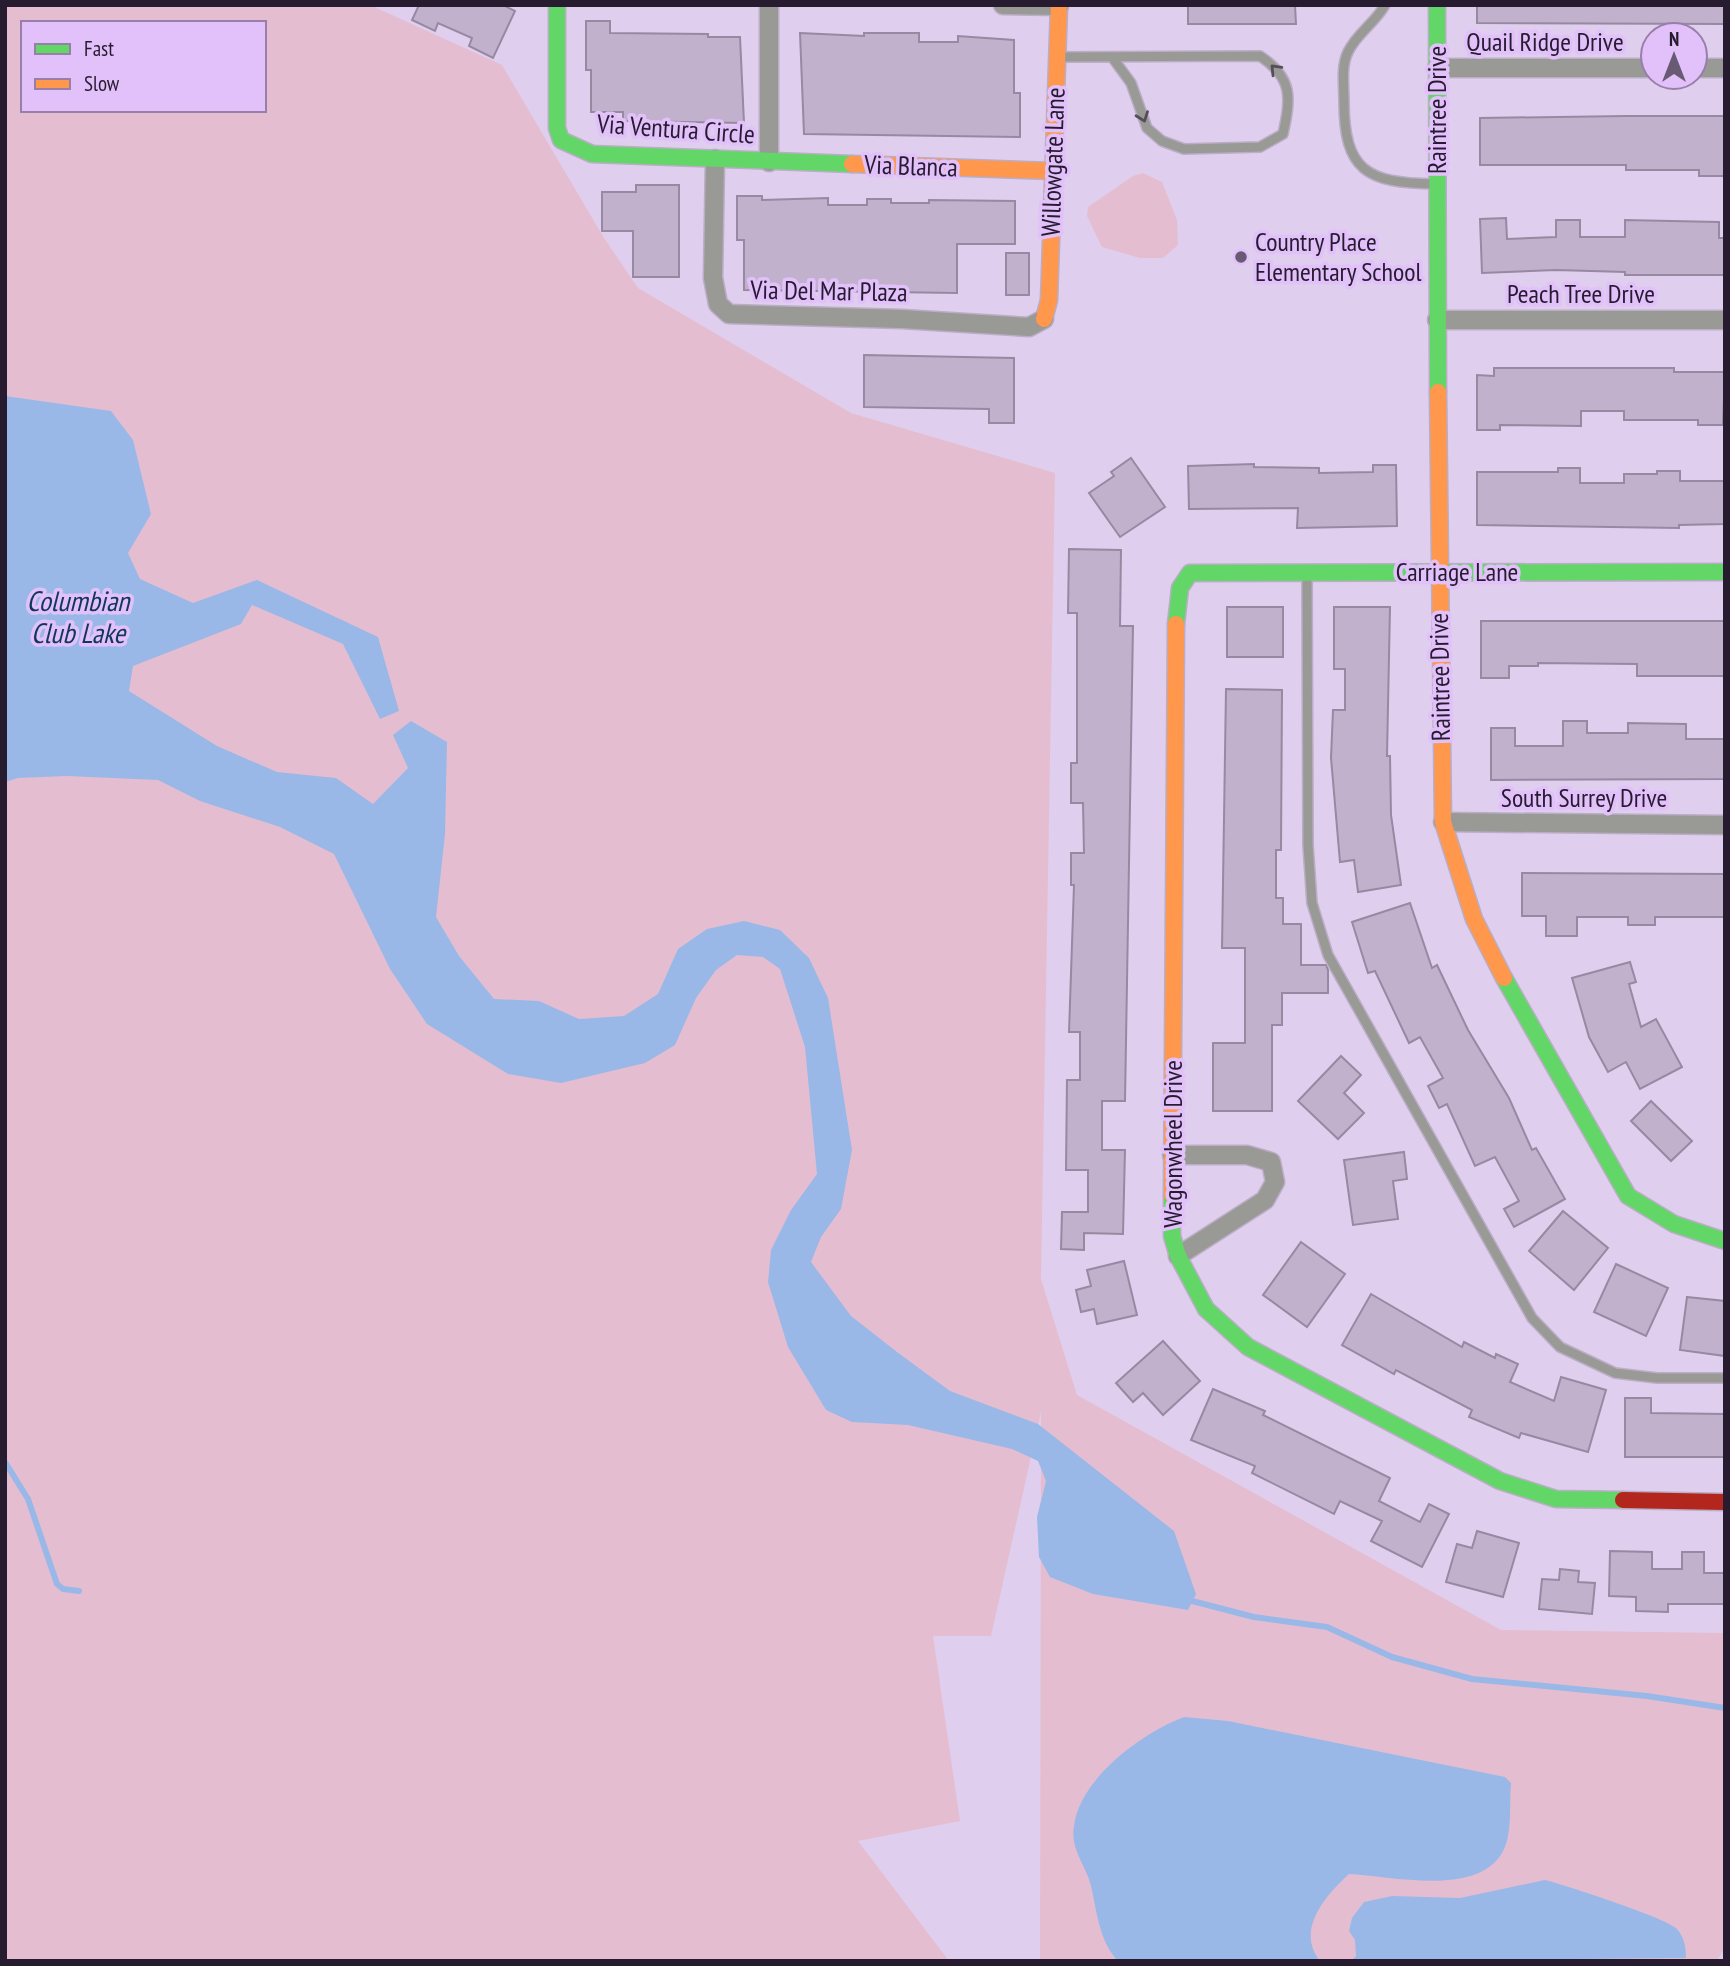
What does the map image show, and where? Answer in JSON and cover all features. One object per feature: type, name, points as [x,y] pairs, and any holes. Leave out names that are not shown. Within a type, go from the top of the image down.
[{"type":"street","name":"Via Ventura Circle","points":[[557,5],[556,117],[561,140],[592,154],[769,162],[769,5]]},
{"type":"street","points":[[1003,5],[1059,6]]},
{"type":"street","name":"Raintree Drive","points":[[1437,5],[1438,572],[1443,822],[1474,919],[1486,946],[1628,1196],[1657,1218],[1700,1236],[1725,1241]]},
{"type":"street","name":"Willowgate Lane","points":[[1044,319],[1049,300],[1059,6]]},
{"type":"street","name":"Quail Ridge Drive","points":[[1437,68],[1639,68]]},
{"type":"street","name":"Via Del Mar Plaza","points":[[715,159],[713,278],[718,304],[729,314],[902,319],[1030,327],[1044,319]]},
{"type":"street","name":"Via Blanca","points":[[769,162],[1053,171]]},
{"type":"street","name":"Peach Tree Drive","points":[[1437,320],[1725,320]]},
{"type":"street","name":"Carriage Lane","points":[[1190,573],[1725,572]]},
{"type":"street","name":"Wagonwheel Drive","points":[[1190,573],[1180,589],[1176,623],[1172,1236],[1178,1256],[1206,1310],[1248,1347],[1500,1481],[1556,1499],[1725,1502]]},
{"type":"street","name":"South Surrey Drive","points":[[1443,822],[1725,825]]},
{"type":"street","points":[[1172,1155],[1247,1155],[1271,1162],[1275,1182],[1265,1200],[1178,1256]]},
{"type":"lane","points":[[1385,5],[1348,52],[1344,66],[1344,135],[1351,153],[1363,168],[1394,183],[1437,184]]},
{"type":"lane","points":[[1057,57],[1112,57],[1259,57],[1278,68],[1288,87],[1283,134],[1260,147],[1184,149],[1162,141],[1147,128],[1131,83],[1112,57]]},
{"type":"lane","points":[[1307,572],[1308,845],[1312,903],[1328,955],[1532,1318],[1560,1347],[1615,1373],[1657,1378],[1725,1378]]},
{"type":"shaded area","points":[[5,5],[370,5],[502,65],[604,238],[638,288],[851,413],[1055,473],[1041,1279],[1077,1395],[1501,1630],[1725,1633],[1725,1947],[1717,1961],[1040,1961],[1041,1412],[991,1636],[933,1636],[960,1821],[858,1841],[949,1961],[5,1961]]},
{"type":"shaded area","points":[[1143,173],[1162,182],[1177,220],[1178,245],[1163,258],[1140,258],[1102,247],[1087,216],[1088,207],[1133,176]]},
{"type":"water","name":"Columbian Club Lake","points":[[5,396],[111,411],[133,440],[151,514],[128,553],[140,579],[193,603],[257,580],[378,637],[399,711],[380,719],[343,644],[252,605],[241,624],[133,666],[129,691],[217,746],[277,772],[336,778],[373,804],[408,768],[393,735],[411,721],[447,742],[445,834],[436,917],[459,956],[494,999],[539,1001],[579,1019],[624,1016],[658,994],[678,949],[707,929],[744,921],[780,930],[809,958],[828,998],[852,1150],[841,1209],[821,1237],[811,1262],[851,1316],[897,1352],[950,1391],[1038,1424],[1174,1531],[1196,1594],[1188,1610],[1093,1594],[1050,1577],[1039,1557],[1037,1517],[1046,1481],[1038,1461],[1012,1449],[908,1425],[852,1422],[826,1410],[788,1347],[768,1282],[771,1250],[791,1210],[817,1174],[805,1047],[780,969],[763,957],[737,955],[716,970],[696,998],[675,1045],[645,1063],[561,1083],[508,1074],[427,1024],[390,969],[334,854],[280,827],[200,801],[158,780],[67,776],[18,778],[5,782]]},
{"type":"water","points":[[1184,1717],[1228,1721],[1505,1777],[1511,1783],[1509,1828],[1505,1846],[1490,1867],[1453,1880],[1409,1880],[1349,1874],[1323,1903],[1312,1925],[1313,1949],[1320,1961],[1118,1961],[1103,1935],[1089,1878],[1074,1843],[1074,1826],[1079,1808],[1100,1775],[1132,1746],[1167,1724]]},
{"type":"water","points":[[1545,1880],[1667,1923],[1681,1935],[1686,1958],[1351,1961],[1356,1956],[1355,1940],[1349,1931],[1352,1918],[1364,1902],[1392,1896],[1460,1898]]},
{"type":"building","points":[[419,5],[503,5],[515,11],[493,58],[469,46],[472,38],[438,23],[435,31],[412,20]]},
{"type":"building","points":[[1188,5],[1295,5],[1296,24],[1188,24]]},
{"type":"building","points":[[1477,5],[1725,5],[1725,24],[1709,24],[1709,21],[1477,23]]},
{"type":"building","points":[[586,21],[610,21],[610,33],[740,37],[744,123],[623,121],[623,112],[591,112],[591,70],[586,70]]},
{"type":"building","points":[[800,33],[864,36],[864,33],[919,33],[919,42],[958,42],[958,36],[1014,40],[1014,93],[1020,93],[1020,137],[804,134]]},
{"type":"building","points":[[1725,116],[1724,176],[1699,176],[1699,170],[1626,170],[1626,165],[1480,165],[1480,118]]},
{"type":"building","points":[[636,185],[679,185],[679,277],[633,277],[633,231],[602,231],[602,192],[636,192]]},
{"type":"building","points":[[737,196],[762,196],[762,200],[828,198],[828,205],[867,205],[867,199],[891,199],[891,203],[929,203],[929,200],[1015,201],[1015,244],[957,244],[957,293],[744,290],[744,240],[737,240]]},
{"type":"building","points":[[1506,218],[1507,239],[1556,237],[1556,220],[1580,220],[1580,237],[1625,237],[1625,220],[1719,222],[1719,238],[1725,238],[1725,275],[1625,275],[1625,272],[1556,270],[1482,273],[1480,219]]},
{"type":"building","points":[[1006,253],[1029,253],[1029,295],[1006,295]]},
{"type":"building","points":[[864,355],[1014,358],[1014,423],[989,423],[989,409],[864,407]]},
{"type":"building","points":[[1494,368],[1674,368],[1674,372],[1725,372],[1723,425],[1698,425],[1698,420],[1624,420],[1624,411],[1581,411],[1581,426],[1500,425],[1500,430],[1477,430],[1477,375],[1494,376]]},
{"type":"building","points":[[1131,458],[1165,507],[1120,537],[1089,493],[1114,476],[1111,472]]},
{"type":"building","points":[[1254,464],[1254,467],[1319,468],[1319,473],[1373,472],[1373,465],[1396,465],[1397,526],[1297,528],[1298,508],[1189,509],[1188,466]]},
{"type":"building","points":[[1558,468],[1580,468],[1580,483],[1624,483],[1624,474],[1657,474],[1657,471],[1680,471],[1680,481],[1725,481],[1725,524],[1679,525],[1679,528],[1477,525],[1477,472],[1558,472]]},
{"type":"building","points":[[1069,549],[1121,550],[1120,626],[1133,626],[1125,1101],[1102,1101],[1102,1150],[1125,1150],[1123,1234],[1084,1233],[1084,1250],[1061,1249],[1062,1212],[1088,1212],[1088,1170],[1066,1170],[1067,1080],[1080,1080],[1080,1032],[1069,1032],[1074,885],[1071,885],[1071,853],[1084,853],[1083,803],[1071,803],[1071,763],[1077,763],[1077,613],[1068,613]]},
{"type":"building","points":[[1227,607],[1283,607],[1283,657],[1227,657]]},
{"type":"building","points":[[1334,607],[1390,607],[1387,756],[1390,756],[1391,815],[1401,885],[1358,892],[1354,860],[1340,862],[1331,758],[1333,710],[1345,710],[1345,669],[1334,669]]},
{"type":"building","points":[[1481,621],[1725,621],[1725,676],[1637,676],[1637,664],[1538,663],[1538,666],[1509,666],[1509,678],[1481,678]]},
{"type":"building","points":[[1226,689],[1282,690],[1281,850],[1276,850],[1276,898],[1283,898],[1283,924],[1301,924],[1301,965],[1326,965],[1328,970],[1328,993],[1282,993],[1282,1025],[1272,1025],[1272,1111],[1213,1111],[1213,1043],[1245,1043],[1245,948],[1222,948]]},
{"type":"building","points":[[1563,721],[1587,721],[1587,733],[1628,733],[1628,723],[1686,724],[1686,739],[1725,739],[1725,779],[1491,780],[1491,728],[1515,728],[1515,746],[1563,746]]},
{"type":"building","points":[[1522,873],[1725,874],[1725,917],[1655,917],[1655,925],[1628,925],[1628,917],[1577,917],[1577,936],[1546,936],[1546,916],[1522,916]]},
{"type":"building","points":[[1410,903],[1432,968],[1437,965],[1468,1030],[1509,1098],[1532,1150],[1536,1148],[1565,1199],[1514,1227],[1504,1209],[1519,1201],[1495,1157],[1475,1166],[1447,1104],[1439,1108],[1428,1086],[1443,1078],[1420,1037],[1409,1043],[1375,971],[1368,973],[1352,922]]},
{"type":"building","points":[[1630,962],[1636,982],[1629,984],[1641,1027],[1656,1019],[1682,1067],[1640,1089],[1626,1062],[1608,1072],[1589,1037],[1572,978]]},
{"type":"building","points":[[1341,1056],[1361,1075],[1344,1093],[1364,1113],[1338,1139],[1298,1101]]},
{"type":"building","points":[[1651,1101],[1692,1141],[1671,1161],[1631,1121]]},
{"type":"building","points":[[1404,1152],[1407,1179],[1393,1181],[1398,1219],[1353,1225],[1344,1160]]},
{"type":"building","points":[[1563,1211],[1608,1248],[1574,1290],[1529,1251]]},
{"type":"building","points":[[1301,1242],[1345,1274],[1307,1327],[1263,1295]]},
{"type":"building","points":[[1124,1261],[1137,1315],[1097,1324],[1094,1309],[1081,1312],[1076,1290],[1091,1286],[1087,1270]]},
{"type":"building","points":[[1616,1264],[1668,1288],[1646,1336],[1594,1312]]},
{"type":"building","points":[[1371,1294],[1462,1347],[1464,1342],[1495,1358],[1496,1354],[1518,1364],[1510,1382],[1554,1401],[1561,1377],[1606,1390],[1588,1452],[1521,1433],[1519,1438],[1469,1417],[1472,1410],[1396,1370],[1394,1374],[1342,1345]]},
{"type":"building","points":[[1687,1297],[1725,1301],[1725,1356],[1680,1350]]},
{"type":"building","points":[[1163,1341],[1200,1381],[1163,1415],[1143,1393],[1133,1402],[1116,1383]]},
{"type":"building","points":[[1213,1389],[1265,1411],[1263,1415],[1390,1478],[1379,1501],[1420,1522],[1429,1504],[1449,1514],[1422,1567],[1371,1541],[1382,1521],[1340,1501],[1334,1514],[1252,1473],[1255,1466],[1191,1440]]},
{"type":"building","points":[[1625,1398],[1651,1398],[1651,1413],[1725,1414],[1725,1457],[1625,1457]]},
{"type":"building","points":[[1477,1531],[1519,1543],[1503,1597],[1446,1582],[1457,1544],[1472,1548]]},
{"type":"building","points":[[1610,1551],[1652,1552],[1652,1569],[1682,1569],[1682,1552],[1704,1552],[1704,1573],[1725,1573],[1725,1604],[1668,1604],[1668,1612],[1636,1611],[1636,1597],[1609,1596]]},
{"type":"building","points":[[1560,1569],[1579,1571],[1578,1582],[1595,1583],[1592,1614],[1539,1609],[1542,1579],[1559,1580]]},
{"type":"waterway","points":[[5,1462],[28,1499],[57,1584],[63,1589],[79,1591]]},
{"type":"waterway","points":[[1192,1601],[1254,1617],[1327,1627],[1392,1657],[1472,1679],[1647,1696],[1725,1708]]},
{"type":"traffic: fast","points":[[557,5],[557,128],[561,140],[592,154],[852,164]]},
{"type":"traffic: fast","points":[[1437,5],[1438,392]]},
{"type":"traffic: fast","points":[[1176,624],[1180,588],[1190,573],[1725,572]]},
{"type":"traffic: fast","points":[[1504,978],[1628,1196],[1674,1224],[1725,1241]]},
{"type":"traffic: fast","points":[[1172,1195],[1172,1236],[1178,1256],[1206,1309],[1248,1347],[1500,1481],[1556,1499],[1623,1500]]},
{"type":"traffic: slow","points":[[1044,319],[1049,300],[1059,5]]},
{"type":"traffic: slow","points":[[852,164],[1053,171]]},
{"type":"traffic: slow","points":[[1438,392],[1443,822],[1474,919],[1504,978]]},
{"type":"traffic: slow","points":[[1172,1195],[1176,624]]},
{"type":"traffic: jam","points":[[1623,1500],[1725,1502]]},
{"type":"place","name":"Country Place Elementary School","points":[[1241,257]]}]
